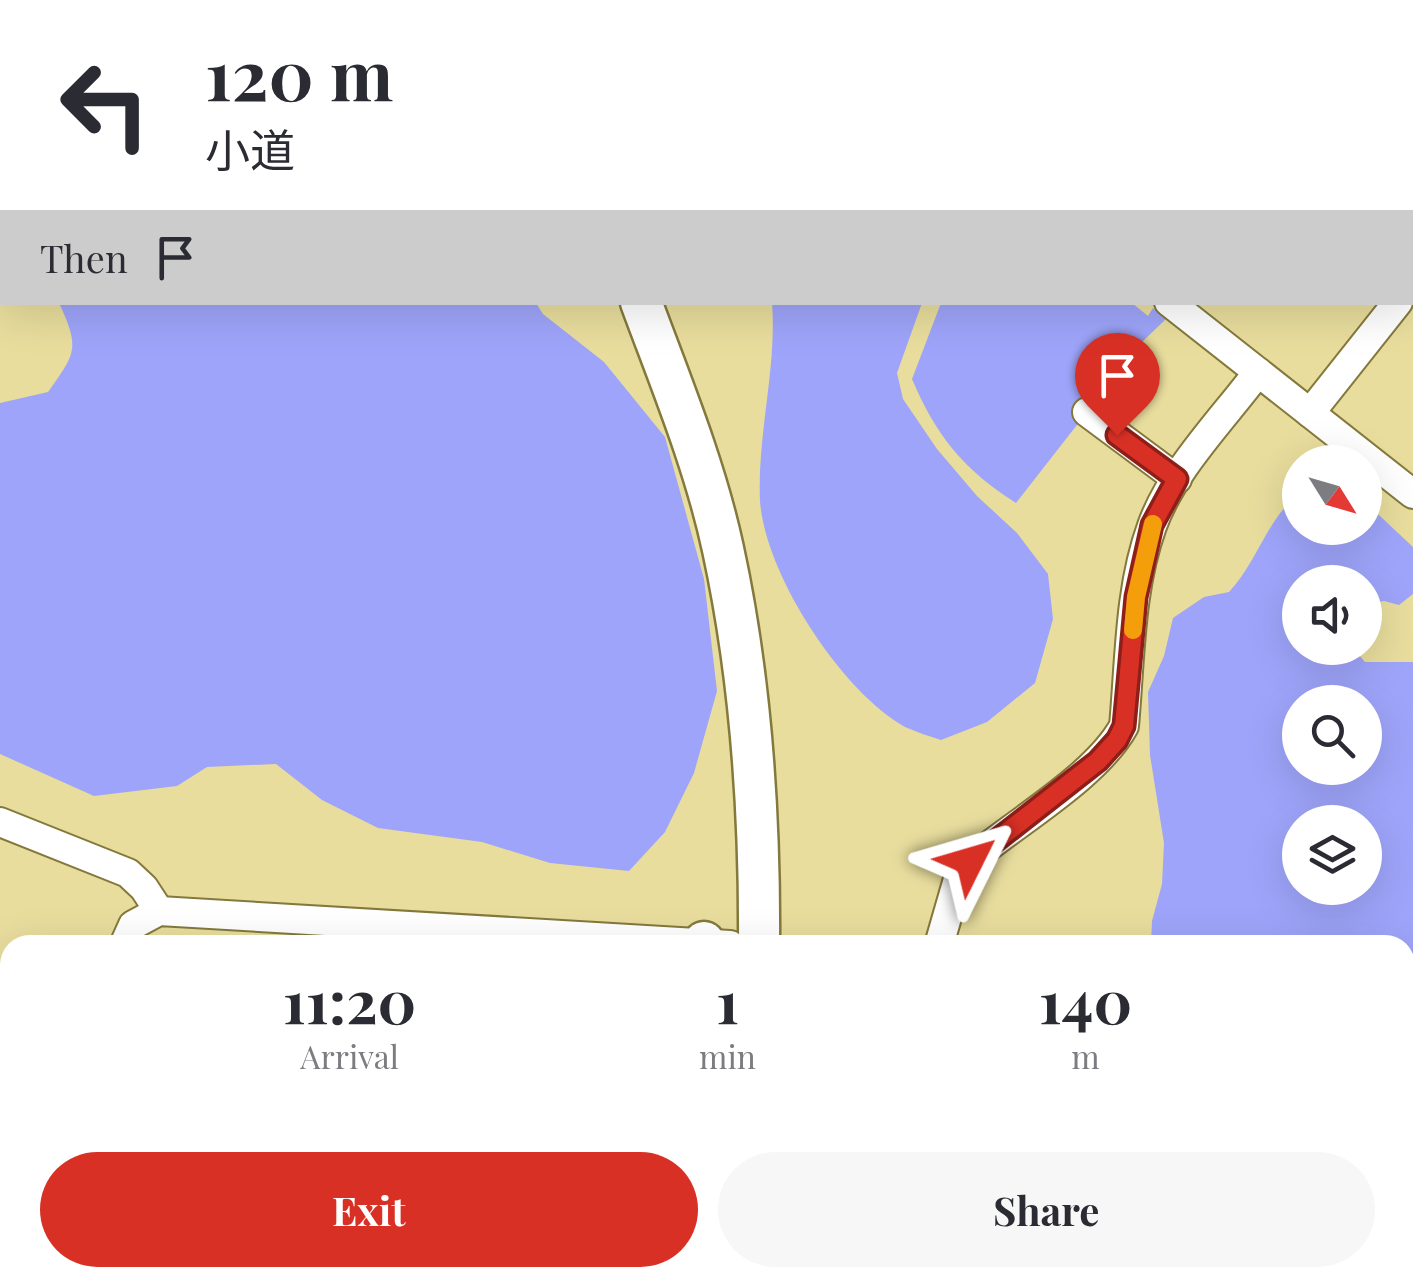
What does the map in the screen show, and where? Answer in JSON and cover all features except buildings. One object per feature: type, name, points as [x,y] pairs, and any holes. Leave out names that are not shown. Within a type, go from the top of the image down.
[{"type":"street","points":[[641,305],[680,406],[723,547],[747,695],[759,935]]},
{"type":"street","points":[[1172,305],[1413,494]]},
{"type":"street","points":[[1310,413],[1396,305]]},
{"type":"street","points":[[942,935],[958,879],[970,861],[1098,761],[1124,726],[1136,597],[1152,525],[1177,479],[1258,372]]},
{"type":"street","points":[[1087,412],[1177,479]]},
{"type":"street","points":[[0,822],[128,874],[144,888],[159,911]]},
{"type":"street","points":[[128,935],[133,925],[159,911],[561,935]]},
{"type":"shaded area","points":[[60,305],[537,305],[543,314],[604,362],[665,437],[704,579],[717,691],[694,773],[665,832],[629,871],[550,863],[482,842],[378,828],[322,800],[276,764],[207,767],[177,786],[94,796],[0,754],[0,403],[48,392],[69,359],[70,330]]},
{"type":"shaded area","points":[[772,305],[921,305],[897,373],[903,399],[937,449],[977,496],[1017,533],[1048,574],[1053,619],[1035,683],[987,722],[941,740],[905,727],[856,687],[810,628],[791,595],[765,530],[760,501]]},
{"type":"shaded area","points":[[940,305],[1134,305],[1148,316],[1153,308],[1166,319],[1141,343],[1016,503],[981,478],[954,450],[931,418],[912,379]]},
{"type":"shaded area","points":[[1282,511],[1282,545],[1382,545],[1382,518],[1413,547],[1413,594],[1399,605],[1382,601],[1382,565],[1282,565],[1282,665],[1413,662],[1413,935],[1151,935],[1162,884],[1164,843],[1150,755],[1148,692],[1164,656],[1173,618],[1204,597],[1229,592]]},
{"type":"slow traffic","points":[[1133,630],[1136,597],[1153,524]]},
{"type":"route","points":[[970,861],[1098,761],[1124,726],[1136,597],[1152,525],[1177,479],[1117,435]]}]
